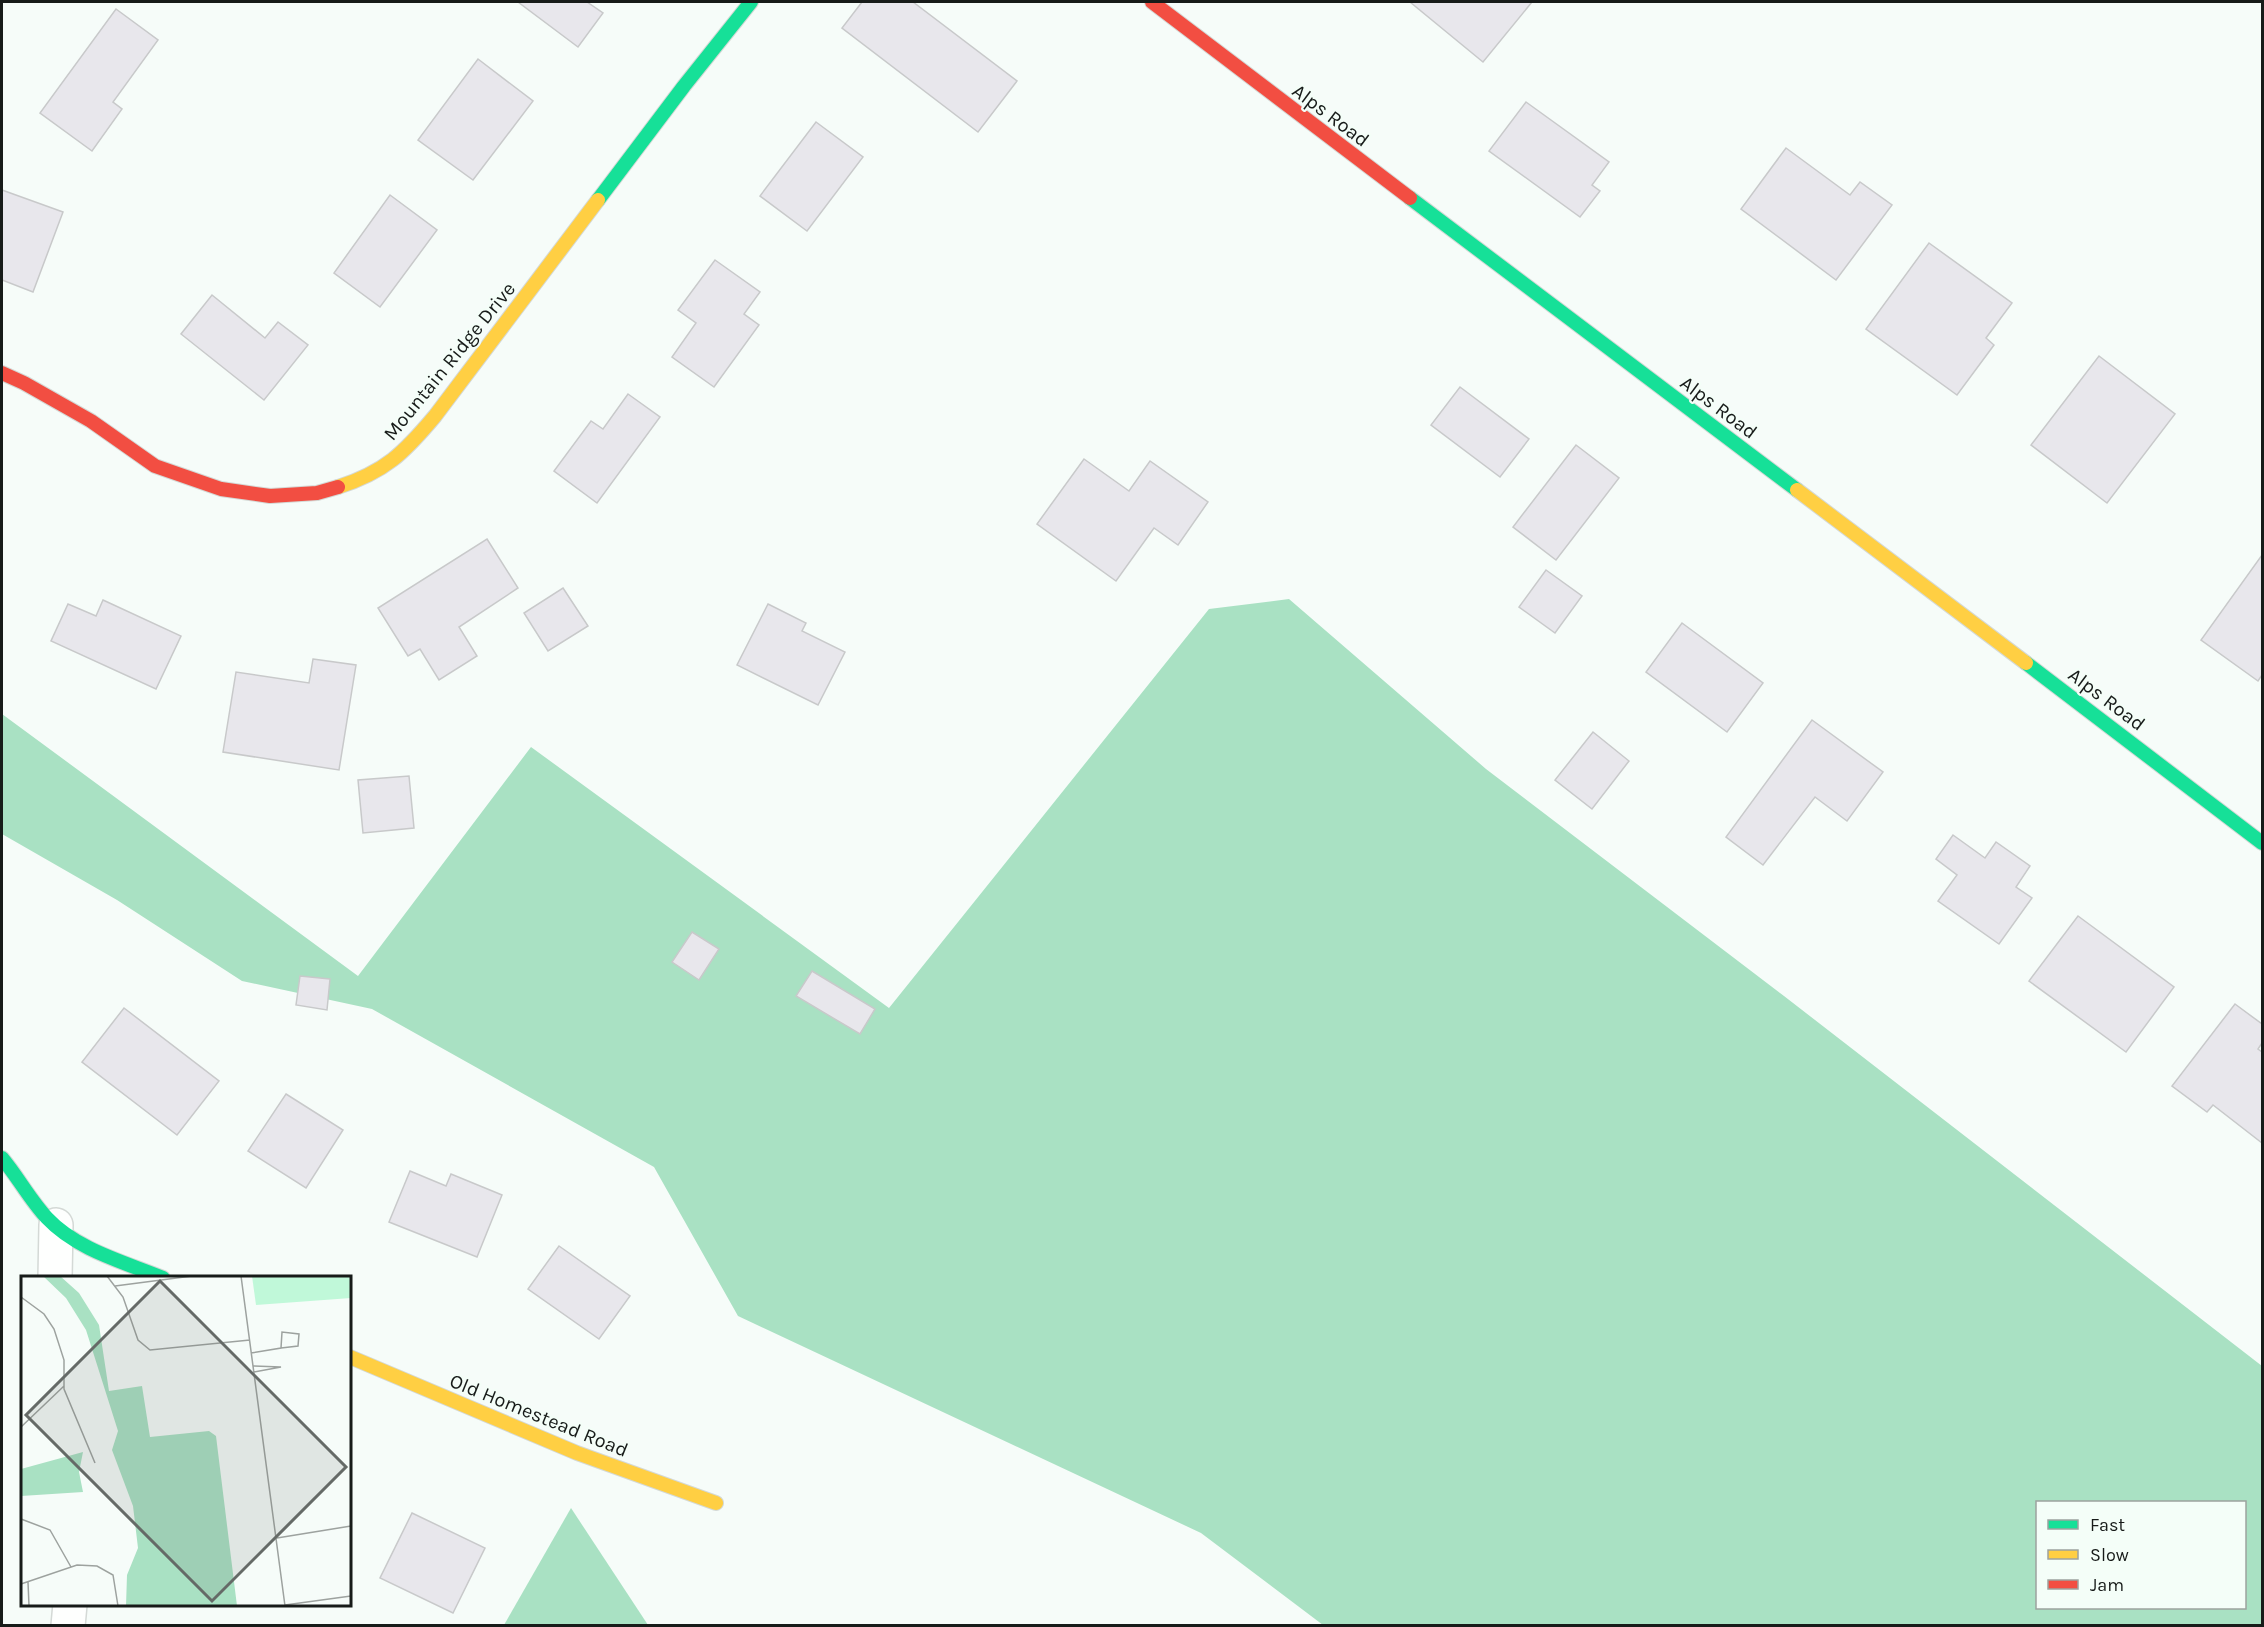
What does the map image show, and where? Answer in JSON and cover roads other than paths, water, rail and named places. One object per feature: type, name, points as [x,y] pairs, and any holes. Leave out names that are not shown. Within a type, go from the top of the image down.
[{"type":"street","name":"Mountain Ridge Drive","points":[[2,373],[24,383],[91,422],[155,466],[221,489],[270,496],[317,493],[360,480],[386,466],[408,448],[435,416],[684,86],[751,2]]},
{"type":"street","name":"Alps Road","points":[[1152,2],[2144,751],[2262,843]]},
{"type":"street","points":[[2,1158],[48,1218],[72,1239],[99,1253],[117,1258],[158,1276]]},
{"type":"street","points":[[56,1225],[56,1276]]},
{"type":"street","name":"Old Homestead Road","points":[[351,1357],[541,1439],[675,1490],[716,1503]]},
{"type":"street","points":[[68,1626],[69,1606]]}]
